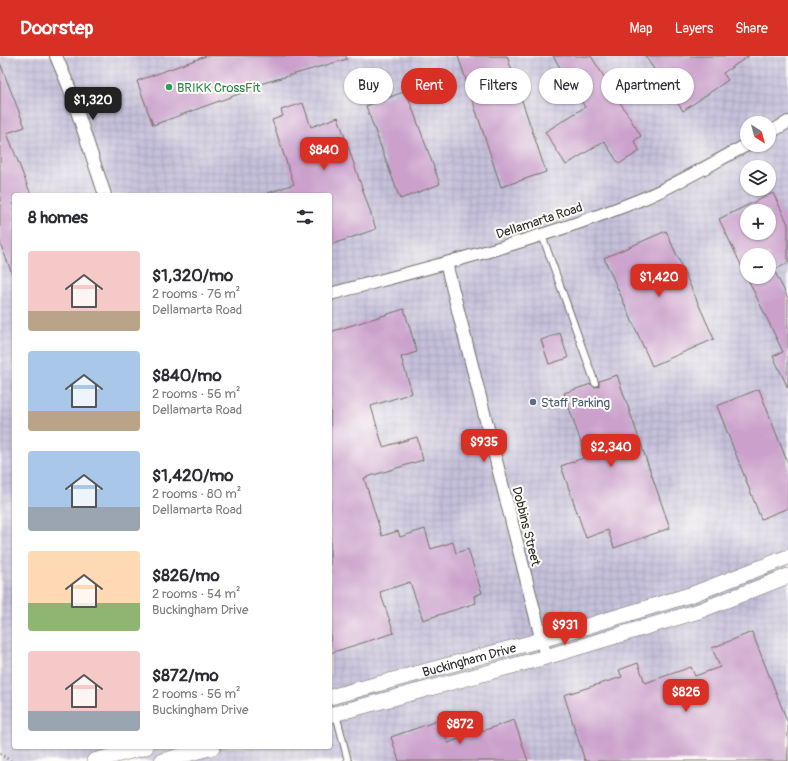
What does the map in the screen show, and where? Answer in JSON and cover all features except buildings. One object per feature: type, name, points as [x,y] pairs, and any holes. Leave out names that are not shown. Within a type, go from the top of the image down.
[{"type":"street","points":[[56,56],[69,87],[104,193]]},
{"type":"street","points":[[776,129],[788,122]]},
{"type":"street","name":"Dellamarta Road","points":[[332,293],[446,263],[542,234],[643,198],[740,149]]},
{"type":"street","name":"Dobbins Street","points":[[446,263],[546,657]]},
{"type":"street","name":"Buckingham Drive","points":[[332,696],[541,640],[693,594],[788,557]]},
{"type":"street","name":"Buckingham Drive","points":[[333,714],[546,657],[699,611],[788,576]]},
{"type":"street","points":[[94,761],[139,749]]},
{"type":"street","points":[[162,761],[206,749]]},
{"type":"lane","points":[[542,234],[594,383]]},
{"type":"lane","points":[[333,714],[348,761]]},
{"type":"path","points":[[0,754],[11,761]]},
{"type":"shaded area","points":[[0,56],[788,56],[788,761],[1,761]]},
{"type":"place","name":"BRIKK CrossFit","points":[[169,87]]},
{"type":"place","name":"Staff Parking","points":[[533,402]]}]
